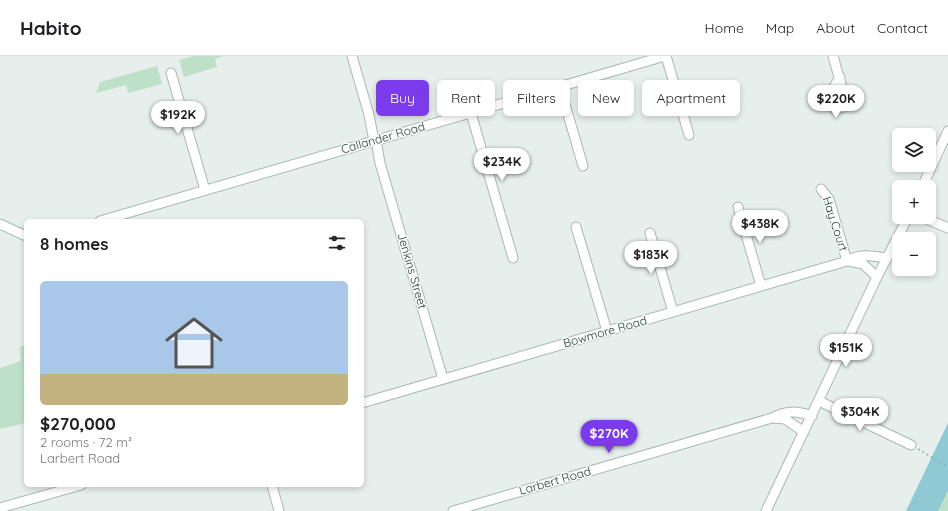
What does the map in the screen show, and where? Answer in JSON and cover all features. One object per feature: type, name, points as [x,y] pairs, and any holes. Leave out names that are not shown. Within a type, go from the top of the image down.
[{"type":"street","name":"Jenkins Street","points":[[352,56],[369,115],[380,163],[443,379]]},
{"type":"street","name":"Callander Road","points":[[570,83],[666,56]]},
{"type":"street","points":[[666,56],[689,135]]},
{"type":"street","points":[[833,56],[840,77]]},
{"type":"street","points":[[171,73],[205,190]]},
{"type":"street","name":"Callander Road","points":[[117,219],[205,190],[461,116]]},
{"type":"street","points":[[472,116],[513,258]]},
{"type":"street","points":[[569,116],[583,166]]},
{"type":"street","points":[[925,180],[948,131]]},
{"type":"street","name":"Hay Court","points":[[821,189],[829,199],[847,261]]},
{"type":"street","points":[[738,207],[762,286]]},
{"type":"street","points":[[936,223],[948,228]]},
{"type":"street","points":[[0,224],[24,235]]},
{"type":"street","points":[[766,511],[886,258],[904,224]]},
{"type":"street","points":[[576,227],[607,331]]},
{"type":"street","points":[[650,233],[673,312]]},
{"type":"street","name":"Bowmore Road","points":[[364,402],[847,261],[862,255],[886,258]]},
{"type":"street","points":[[847,261],[863,264],[877,277]]},
{"type":"street","points":[[819,401],[911,445]]},
{"type":"street","name":"Larbert Road","points":[[453,511],[792,411],[812,416]]},
{"type":"street","name":"Larbert Road","points":[[772,418],[786,419],[804,432]]},
{"type":"street","points":[[0,508],[74,487]]},
{"type":"street","points":[[273,487],[279,511]]},
{"type":"path","points":[[911,445],[948,467]]},
{"type":"green space","points":[[193,56],[224,56],[215,59],[217,67],[184,77],[179,60]]},
{"type":"green space","points":[[157,66],[162,84],[128,93],[126,85],[96,93],[100,82]]},
{"type":"green space","points":[[24,346],[24,423],[0,429],[0,368],[21,361],[20,347]]},
{"type":"green space","points":[[948,491],[948,511],[938,511]]},
{"type":"water","points":[[948,423],[948,491],[938,511],[906,511]]}]
